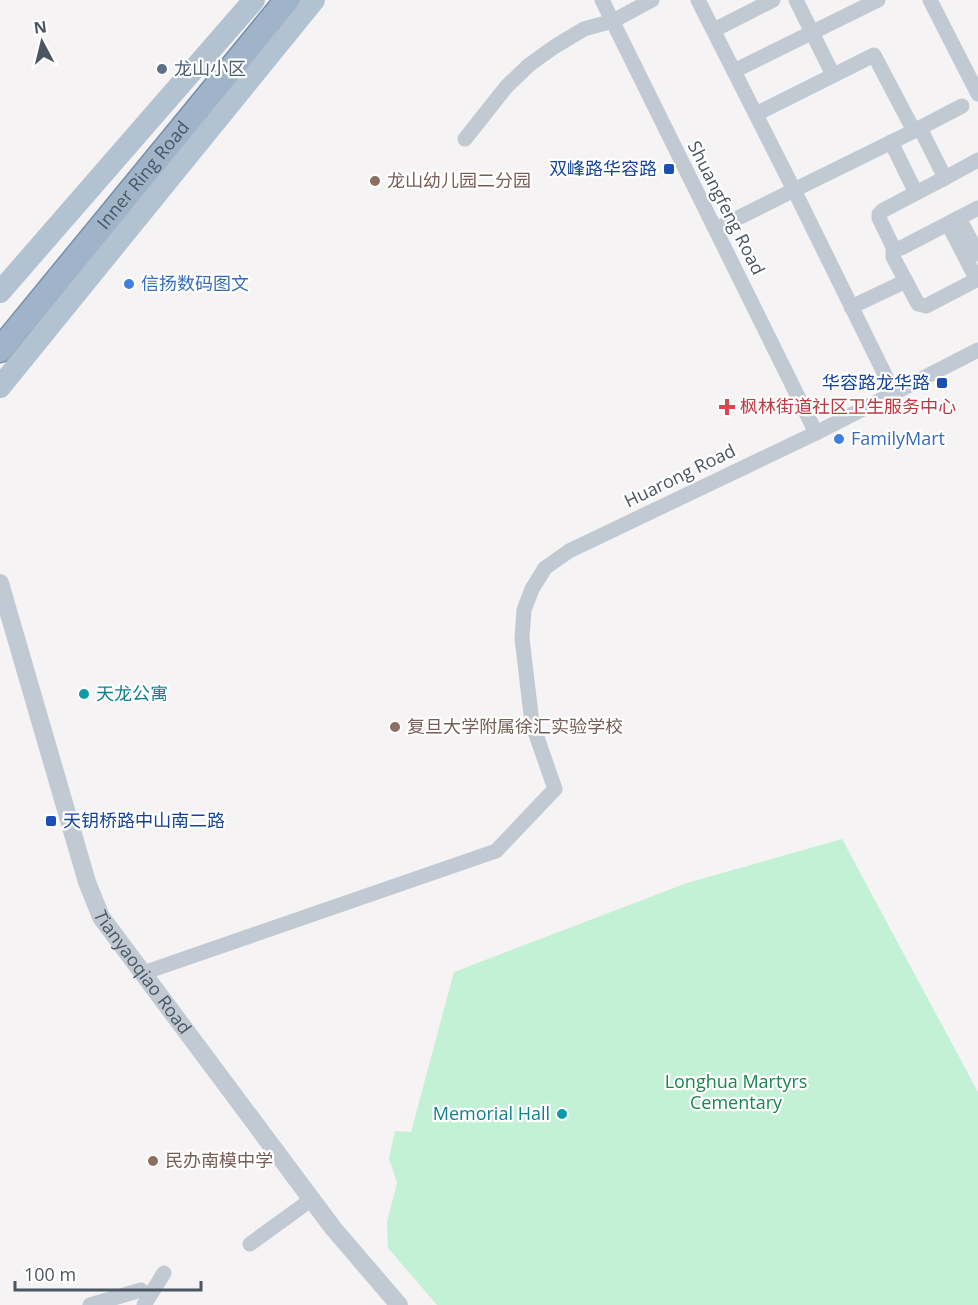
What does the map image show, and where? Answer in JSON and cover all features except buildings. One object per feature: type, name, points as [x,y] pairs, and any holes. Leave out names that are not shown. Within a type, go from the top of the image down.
[{"type":"highway","name":"Inner Ring Road","points":[[0,329],[269,0]]},
{"type":"highway","name":"Inner Ring Road","points":[[0,350],[287,0]]},
{"type":"main road","points":[[0,292],[254,0]]},
{"type":"main road","points":[[0,387],[314,0]]},
{"type":"street","name":"Shuangfeng Road","points":[[602,0],[816,433]]},
{"type":"street","points":[[465,139],[507,86],[529,65],[584,29],[613,21],[652,0]]},
{"type":"street","points":[[698,0],[894,393]]},
{"type":"street","points":[[714,30],[773,0]]},
{"type":"street","points":[[796,0],[833,75]]},
{"type":"street","points":[[734,71],[878,0]]},
{"type":"street","points":[[930,0],[978,94]]},
{"type":"street","points":[[756,114],[874,55],[945,178]]},
{"type":"street","points":[[716,229],[962,106]]},
{"type":"street","points":[[891,142],[916,193]]},
{"type":"street","points":[[954,221],[978,279],[922,306],[918,304],[893,257],[893,247],[879,214],[978,160]]},
{"type":"street","points":[[893,247],[901,248],[978,208]]},
{"type":"street","points":[[954,221],[978,254]]},
{"type":"street","points":[[851,307],[906,281]]},
{"type":"street","name":"Huarong Road","points":[[143,973],[496,851],[555,789],[532,723],[522,638],[524,610],[531,589],[545,568],[568,551],[816,433],[978,351]]},
{"type":"street","name":"Tianyaoqiao Road","points":[[0,583],[87,882],[101,917],[312,1199],[399,1305]]},
{"type":"street","points":[[250,1245],[312,1199]]},
{"type":"street","points":[[90,1305],[142,1297],[164,1273]]},
{"type":"green space","name":"Longhua Martyrs Cementary","points":[[842,839],[978,1092],[978,1305],[437,1305],[388,1248],[387,1222],[397,1183],[389,1158],[395,1131],[411,1132],[454,972],[687,883]]},
{"type":"place","name":"龙山小区","points":[[162,69]]},
{"type":"place","name":"双峰路华容路","points":[[669,169]]},
{"type":"place","name":"龙山幼儿园二分园","points":[[375,181]]},
{"type":"place","name":"信扬数码图文","points":[[129,284]]},
{"type":"place","name":"华容路龙华路","points":[[942,383]]},
{"type":"place","name":"枫林街道社区卫生服务中心","points":[[727,407]]},
{"type":"place","name":"FamilyMart","points":[[839,439]]},
{"type":"place","name":"天龙公寓","points":[[84,694]]},
{"type":"place","name":"复旦大学附属徐汇实验学校","points":[[395,727]]},
{"type":"place","name":"天钥桥路中山南二路","points":[[51,821]]},
{"type":"place","name":"Memorial Hall","points":[[562,1114]]},
{"type":"place","name":"民办南模中学","points":[[153,1161]]}]
